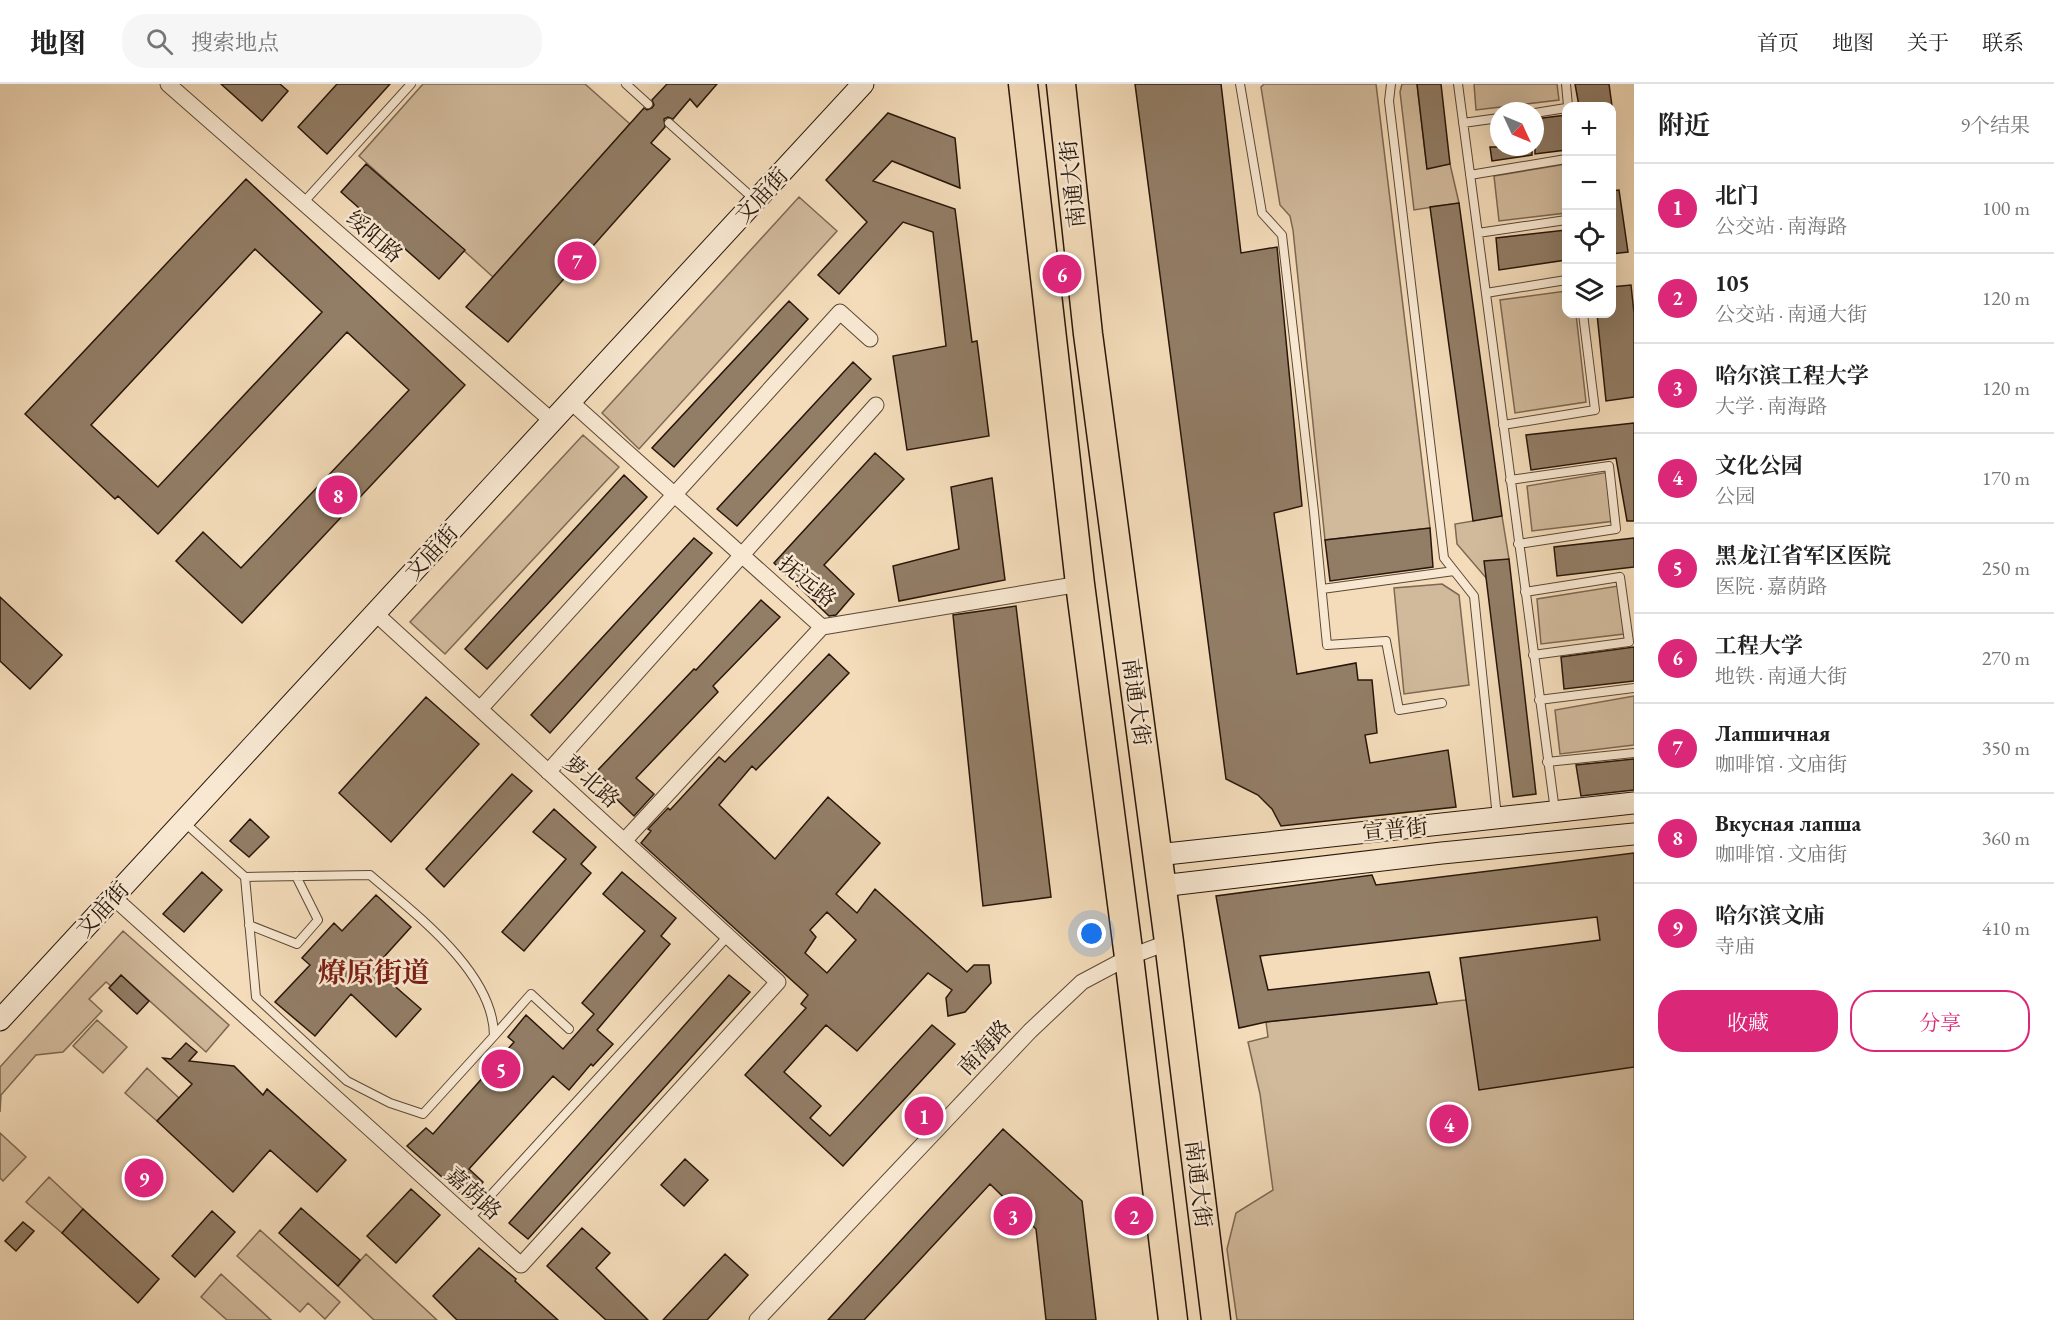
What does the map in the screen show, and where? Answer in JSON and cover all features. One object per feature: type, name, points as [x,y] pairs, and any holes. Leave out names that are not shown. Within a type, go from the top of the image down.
[{"type":"highway","name":"南通大街","points":[[1023,84],[1080,584],[1129,957],[1173,1320]]},
{"type":"highway","name":"南通大街","points":[[1061,84],[1088,334],[1169,942],[1216,1320]]},
{"type":"main road","name":"文庙街","points":[[0,1020],[863,84]]},
{"type":"main road","name":"宣普街","points":[[1157,855],[1634,802]]},
{"type":"main road","name":"宣普街","points":[[1161,886],[1442,853],[1634,834]]},
{"type":"street","name":"绥阳路","points":[[168,84],[552,421]]},
{"type":"street","points":[[480,709],[840,312],[870,339]]},
{"type":"street","name":"抚远路","points":[[570,401],[822,627],[1080,584]]},
{"type":"street","points":[[548,772],[876,405]]},
{"type":"street","name":"萝北路","points":[[375,614],[778,982]]},
{"type":"street","points":[[624,841],[822,627]]},
{"type":"street","name":"嘉荫路","points":[[113,897],[521,1265],[778,982]]},
{"type":"street","name":"南海路","points":[[757,1320],[1030,1031],[1082,982],[1129,957],[1169,942]]},
{"type":"lane","points":[[303,203],[411,84]]},
{"type":"lane","points":[[626,84],[648,104]]},
{"type":"lane","points":[[1240,84],[1262,213],[1282,235],[1327,645],[1386,641],[1399,710],[1442,703]]},
{"type":"lane","points":[[1391,84],[1389,101],[1444,558],[1474,596],[1497,818]]},
{"type":"lane","points":[[1458,84],[1555,812]]},
{"type":"lane","points":[[1566,84],[1567,102]]},
{"type":"lane","points":[[1544,111],[1562,108]]},
{"type":"lane","points":[[1463,123],[1490,119]]},
{"type":"lane","points":[[669,123],[755,201]]},
{"type":"lane","points":[[1470,175],[1562,160]]},
{"type":"lane","points":[[1478,233],[1562,221]]},
{"type":"lane","points":[[1486,293],[1562,281]]},
{"type":"lane","points":[[1503,425],[1595,410],[1584,318]]},
{"type":"lane","points":[[1510,480],[1609,466],[1616,529],[1518,544]]},
{"type":"lane","points":[[1322,590],[1454,571]]},
{"type":"lane","points":[[1524,592],[1620,577],[1629,642],[1533,655]]},
{"type":"lane","points":[[1539,700],[1634,688]]},
{"type":"lane","points":[[1547,762],[1634,753]]},
{"type":"lane","points":[[183,821],[245,877],[256,997],[347,1081],[390,1103],[423,1114],[531,994],[569,1029]]},
{"type":"lane","points":[[245,877],[370,875],[438,934],[473,975],[494,1019],[494,1036]]},
{"type":"lane","points":[[249,925],[297,944],[318,920],[296,876]]},
{"type":"lane","points":[[469,1219],[728,936]]},
{"type":"shaded area","points":[[423,84],[585,84],[630,124],[493,277],[359,156]]},
{"type":"shaded area","points":[[1264,84],[1376,84],[1430,528],[1325,540],[1293,230],[1290,216],[1280,205],[1261,87]]},
{"type":"shaded area","points":[[1402,84],[1417,84],[1427,168],[1450,164],[1459,203],[1414,210],[1400,92]]},
{"type":"shaded area","points":[[1474,84],[1557,84],[1559,100],[1490,102],[1490,108],[1476,110]]},
{"type":"shaded area","points":[[1562,165],[1562,213],[1499,221],[1494,176]]},
{"type":"shaded area","points":[[799,197],[837,231],[639,449],[602,413]]},
{"type":"shaded area","points":[[1562,292],[1562,318],[1576,318],[1586,402],[1515,413],[1500,300]]},
{"type":"shaded area","points":[[583,435],[619,467],[445,654],[410,622]]},
{"type":"shaded area","points":[[1609,472],[1615,521],[1532,531],[1527,486]]},
{"type":"shaded area","points":[[1502,516],[1509,559],[1487,579],[1457,544],[1455,524]]},
{"type":"shaded area","points":[[1442,584],[1459,595],[1469,685],[1404,694],[1394,588]]},
{"type":"shaded area","points":[[1618,586],[1624,634],[1541,644],[1537,599]]},
{"type":"shaded area","points":[[1634,696],[1634,745],[1560,754],[1555,710]]},
{"type":"shaded area","points":[[123,931],[229,1025],[206,1052],[121,975],[111,986],[106,982],[89,999],[102,1011],[63,1052],[36,1055],[1,1095],[0,1112],[0,1067]]},
{"type":"shaded area","points":[[1634,975],[1634,1320],[1237,1320],[1227,1249],[1236,1213],[1273,1190],[1260,1094],[1248,1042],[1268,1037],[1266,1022],[1465,1000]]},
{"type":"shaded area","points":[[97,1020],[127,1047],[103,1073],[73,1046]]},
{"type":"shaded area","points":[[147,1068],[179,1098],[157,1121],[125,1093]]},
{"type":"shaded area","points":[[0,1133],[26,1157],[3,1181],[0,1178]]},
{"type":"shaded area","points":[[49,1177],[83,1209],[62,1233],[26,1202]]},
{"type":"shaded area","points":[[260,1230],[340,1302],[325,1319],[308,1303],[300,1312],[237,1256]]},
{"type":"shaded area","points":[[366,1254],[437,1320],[374,1320],[338,1286]]},
{"type":"shaded area","points":[[221,1274],[271,1320],[227,1320],[201,1297]]},
{"type":"building","points":[[221,84],[280,84],[288,91],[262,121]]},
{"type":"building","points":[[337,84],[390,84],[327,154],[298,127]]},
{"type":"building","points":[[667,84],[717,84],[697,107],[690,99],[673,119],[668,117],[664,119],[665,127],[651,143],[670,159],[508,342],[466,307],[644,108],[647,110],[652,108],[654,105],[652,100]]},
{"type":"building","points":[[1135,84],[1221,84],[1241,253],[1277,247],[1302,506],[1274,513],[1297,674],[1356,663],[1358,680],[1372,680],[1377,733],[1365,735],[1370,763],[1448,750],[1456,807],[1281,826],[1272,809],[1258,795],[1226,779]]},
{"type":"building","points":[[1417,84],[1441,84],[1450,164],[1427,169]]},
{"type":"building","points":[[1575,84],[1609,84],[1611,102],[1578,102]]},
{"type":"building","points":[[888,113],[955,138],[960,188],[892,161],[873,181],[955,209],[972,342],[977,341],[989,436],[907,450],[893,356],[946,346],[933,232],[903,222],[839,294],[818,275],[867,222],[826,180]]},
{"type":"building","points":[[1562,116],[1562,151],[1544,153],[1544,118]]},
{"type":"building","points":[[1491,156],[1525,156],[1492,161]]},
{"type":"building","points":[[366,164],[465,250],[439,279],[341,192]]},
{"type":"building","points":[[246,179],[465,385],[242,623],[176,561],[203,532],[241,568],[409,390],[347,332],[158,534],[118,496],[115,499],[25,414]],"holes":[[[255,249],[322,312],[158,487],[91,425]]]},
{"type":"building","points":[[1616,190],[1619,190],[1628,252],[1616,253],[1616,210]]},
{"type":"building","points":[[1459,203],[1502,516],[1473,521],[1430,207]]},
{"type":"building","points":[[1562,230],[1562,261],[1499,270],[1496,238]]},
{"type":"building","points":[[1631,285],[1634,313],[1634,397],[1606,401],[1597,318],[1616,318],[1616,286]]},
{"type":"building","points":[[789,301],[808,319],[674,467],[652,448]]},
{"type":"building","points":[[853,362],[871,379],[737,526],[717,509]]},
{"type":"building","points":[[1634,423],[1634,521],[1627,521],[1616,458],[1531,470],[1526,435]]},
{"type":"building","points":[[875,453],[904,479],[824,565],[854,594],[836,615],[829,616],[774,563]]},
{"type":"building","points":[[624,475],[647,497],[487,669],[465,649]]},
{"type":"building","points":[[992,478],[1005,580],[899,601],[893,566],[959,549],[951,487]]},
{"type":"building","points":[[1430,528],[1433,567],[1330,581],[1325,540]]},
{"type":"building","points":[[694,538],[712,553],[550,733],[531,715]]},
{"type":"building","points":[[1634,538],[1634,567],[1557,576],[1554,547]]},
{"type":"building","points":[[1509,559],[1536,794],[1513,797],[1484,561]]},
{"type":"building","points":[[0,597],[62,655],[30,689],[0,661]]},
{"type":"building","points":[[761,600],[780,617],[713,686],[718,692],[636,778],[654,794],[634,816],[610,793],[614,789],[596,772]]},
{"type":"building","points":[[1016,606],[1051,897],[983,906],[953,615]]},
{"type":"building","points":[[1634,647],[1634,681],[1564,689],[1561,657]]},
{"type":"building","points":[[829,654],[849,673],[756,770],[752,766],[719,805],[775,859],[828,797],[880,843],[836,894],[857,913],[875,889],[967,972],[974,965],[989,965],[991,983],[965,1012],[948,1016],[946,998],[952,990],[928,973],[857,1051],[826,1025],[784,1072],[821,1106],[810,1118],[830,1136],[932,1025],[955,1044],[843,1166],[745,1075],[806,1008],[801,1004],[808,995],[641,843],[651,831],[648,829],[668,808],[670,810],[719,757],[725,762]],"holes":[[[827,912],[856,940],[827,973],[805,953],[816,937],[810,930]]]},
{"type":"building","points":[[426,697],[479,744],[391,842],[339,793]]},
{"type":"building","points":[[1634,759],[1634,790],[1581,796],[1576,765]]},
{"type":"building","points":[[512,774],[532,791],[444,887],[426,869]]},
{"type":"building","points":[[554,809],[596,847],[581,864],[591,873],[524,951],[502,932],[566,859],[533,832]]},
{"type":"building","points":[[250,819],[269,837],[249,857],[230,841]]},
{"type":"building","points":[[1634,853],[1634,1067],[1479,1090],[1460,958],[1600,940],[1597,917],[1260,956],[1268,990],[1429,972],[1437,1004],[1266,1022],[1239,1028],[1216,896],[1372,875],[1376,885]]},
{"type":"building","points":[[202,872],[222,890],[184,932],[163,914]]},
{"type":"building","points":[[622,872],[676,918],[661,936],[670,944],[597,1030],[613,1044],[593,1066],[591,1064],[569,1090],[553,1076],[469,1169],[483,1182],[468,1200],[407,1146],[426,1128],[433,1134],[514,1042],[508,1037],[526,1015],[563,1049],[594,1014],[582,1003],[645,931],[603,894]]},
{"type":"building","points":[[376,895],[411,927],[374,968],[421,1009],[396,1037],[351,994],[315,1036],[275,1002],[310,965],[302,958],[334,923],[342,931]]},
{"type":"building","points":[[121,975],[149,1001],[137,1014],[109,988]]},
{"type":"building","points":[[729,975],[750,992],[528,1239],[509,1223]]},
{"type":"building","points":[[186,1043],[197,1052],[189,1061],[234,1066],[263,1095],[267,1089],[346,1160],[317,1192],[270,1150],[233,1192],[157,1121],[192,1084],[163,1058],[171,1059]]},
{"type":"building","points":[[1003,1129],[1082,1201],[1096,1320],[1046,1320],[1036,1229],[990,1184],[864,1320],[828,1320]]},
{"type":"building","points":[[685,1159],[708,1180],[684,1206],[661,1185]]},
{"type":"building","points":[[411,1189],[440,1215],[396,1263],[367,1236]]},
{"type":"building","points":[[301,1208],[360,1260],[338,1286],[279,1233]]},
{"type":"building","points":[[83,1209],[159,1279],[138,1303],[62,1233]]},
{"type":"building","points":[[212,1211],[235,1232],[195,1277],[172,1256]]},
{"type":"building","points":[[23,1222],[34,1231],[16,1251],[5,1241]]},
{"type":"building","points":[[582,1228],[610,1253],[596,1268],[648,1320],[606,1320],[547,1266]]},
{"type":"building","points":[[479,1248],[516,1279],[515,1281],[558,1320],[457,1320],[433,1296]]},
{"type":"building","points":[[725,1254],[748,1275],[707,1320],[663,1320]]},
{"type":"place","name":"Лапшичная","points":[[577,261]]},
{"type":"place","name":"工程大学","points":[[1062,274]]},
{"type":"place","name":"Вкусная лапша","points":[[338,495]]},
{"type":"place","name":"黑龙江省军区医院","points":[[501,1069]]},
{"type":"place","name":"北门","points":[[924,1116]]},
{"type":"place","name":"文化公园","points":[[1449,1124]]},
{"type":"place","name":"哈尔滨文庙","points":[[144,1178]]},
{"type":"place","name":"哈尔滨工程大学","points":[[1013,1216]]},
{"type":"place","name":"105","points":[[1134,1216]]},
{"type":"district","name":"燎原街道","points":[[374,972]]}]
